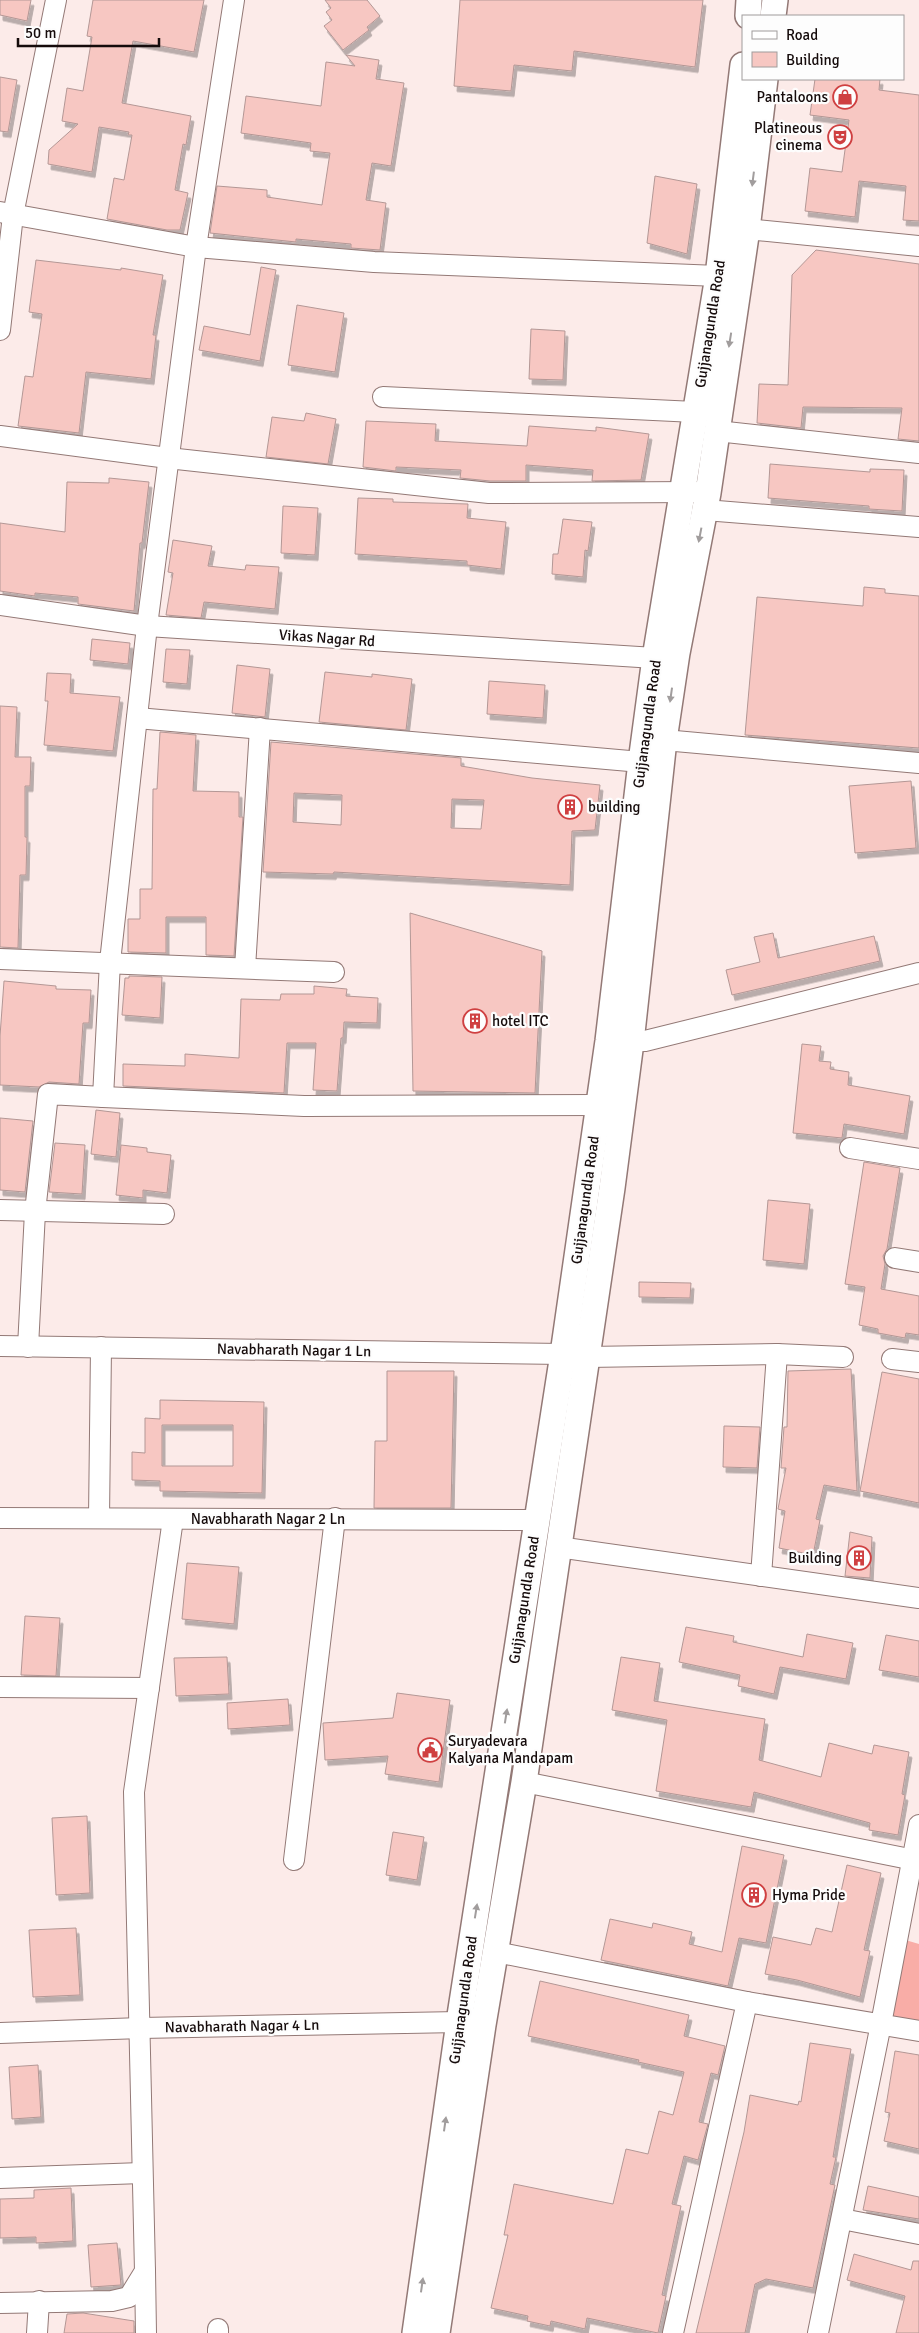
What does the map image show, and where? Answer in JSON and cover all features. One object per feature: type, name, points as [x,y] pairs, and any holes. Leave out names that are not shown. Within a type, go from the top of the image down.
[{"type":"main road","points":[[748,15],[749,0]]},
{"type":"main road","points":[[773,15],[775,0]]},
{"type":"main road","name":"Gujjanagundla Road","points":[[415,2333],[471,2023],[496,1952],[524,1782],[558,1547],[599,1105],[620,1042],[641,762],[682,491],[718,276],[742,73]]},
{"type":"main road","name":"Gujjanagundla Road","points":[[437,2333],[471,2023],[536,1520],[575,1356],[677,653],[706,501],[747,229],[765,80]]},
{"type":"street","points":[[0,330],[7,214],[56,0]]},
{"type":"street","points":[[103,1097],[110,962],[147,626],[196,247],[234,0]]},
{"type":"street","points":[[7,214],[196,247],[374,262],[718,276]]},
{"type":"street","points":[[747,229],[919,246]]},
{"type":"street","points":[[383,397],[695,412]]},
{"type":"street","points":[[716,431],[919,453]]},
{"type":"street","points":[[0,436],[168,458],[489,493],[682,491],[706,501],[919,527]]},
{"type":"street","name":"Vikas Nagar Rd","points":[[0,605],[147,626],[656,658]]},
{"type":"street","points":[[137,718],[641,762]]},
{"type":"street","points":[[245,968],[260,728]]},
{"type":"street","points":[[664,740],[919,763]]},
{"type":"street","points":[[0,959],[334,972]]},
{"type":"street","points":[[620,1042],[654,1038],[919,973]]},
{"type":"street","points":[[28,1347],[35,1212],[48,1094],[304,1106],[599,1105]]},
{"type":"street","points":[[850,1148],[919,1159]]},
{"type":"street","points":[[0,1210],[164,1214]]},
{"type":"street","points":[[895,1258],[919,1262]]},
{"type":"street","name":"Navabharath Nagar 1 Ln","points":[[0,1346],[575,1356],[776,1354],[843,1357]]},
{"type":"street","points":[[99,1518],[102,1347]]},
{"type":"street","points":[[761,1576],[776,1354]]},
{"type":"street","points":[[892,1359],[919,1362]]},
{"type":"street","name":"Navabharath Nagar 2 Ln","points":[[0,1518],[536,1520]]},
{"type":"street","points":[[294,1860],[335,1518]]},
{"type":"street","points":[[146,2333],[141,2028],[134,1792],[173,1519]]},
{"type":"street","points":[[558,1547],[919,1598]]},
{"type":"street","points":[[0,1687],[149,1688]]},
{"type":"street","points":[[524,1782],[916,1860]]},
{"type":"street","points":[[818,2333],[916,1860],[919,1825]]},
{"type":"street","points":[[496,1952],[747,2002],[919,2031]]},
{"type":"street","points":[[673,2333],[747,2002]]},
{"type":"street","name":"Navabharath Nagar 4 Ln","points":[[0,2033],[141,2028],[471,2023]]},
{"type":"street","points":[[0,2178],[142,2174]]},
{"type":"street","points":[[842,2219],[919,2234]]},
{"type":"street","points":[[0,2303],[112,2301],[130,2297],[145,2271]]},
{"type":"street","points":[[37,2333],[39,2301]]},
{"type":"shaded area","points":[[902,1939],[919,1944],[919,2026],[886,2021]]},
{"type":"building","points":[[0,0],[31,0],[27,21],[0,15]]},
{"type":"building","points":[[93,0],[204,0],[194,52],[133,41],[122,103],[191,116],[186,145],[183,144],[175,190],[188,193],[180,230],[167,230],[107,219],[114,178],[124,180],[132,135],[128,135],[129,132],[99,127],[92,172],[48,164],[49,150],[78,124],[62,121],[67,88],[83,91],[92,37],[87,36]]},
{"type":"building","points":[[325,0],[367,0],[380,16],[367,27],[369,30],[343,50],[324,26],[332,20],[326,12],[331,8]]},
{"type":"building","points":[[460,0],[703,0],[695,67],[574,51],[572,71],[514,65],[511,91],[454,86]]},
{"type":"building","points":[[346,55],[379,60],[376,79],[404,83],[391,166],[372,163],[366,200],[386,203],[380,250],[351,248],[351,244],[296,239],[296,242],[210,233],[217,186],[267,190],[267,197],[322,205],[330,153],[310,151],[311,143],[241,133],[246,96],[321,106],[326,62],[355,66]]},
{"type":"building","points":[[0,77],[17,80],[8,132],[0,131]]},
{"type":"building","points":[[815,80],[880,80],[879,90],[919,95],[919,221],[903,220],[906,186],[859,181],[855,217],[805,211],[810,168],[842,172],[849,120],[810,115]]},
{"type":"building","points":[[655,176],[697,184],[687,254],[647,243]]},
{"type":"building","points":[[816,250],[919,264],[919,441],[898,439],[902,408],[803,407],[801,428],[757,423],[759,384],[788,385],[792,275]]},
{"type":"building","points":[[36,260],[121,270],[121,268],[163,275],[153,335],[156,335],[151,379],[86,372],[79,433],[18,426],[25,376],[33,377],[42,314],[29,312]]},
{"type":"building","points":[[261,267],[276,270],[260,361],[199,350],[204,326],[250,335]]},
{"type":"building","points":[[297,305],[344,313],[335,372],[288,365]]},
{"type":"building","points":[[531,329],[565,331],[563,380],[529,379]]},
{"type":"building","points":[[306,413],[336,419],[328,464],[266,457],[272,417],[304,421]]},
{"type":"building","points":[[366,421],[436,424],[435,441],[527,446],[529,426],[596,431],[596,427],[649,434],[641,480],[592,481],[593,470],[526,465],[526,481],[490,481],[460,478],[461,470],[396,467],[396,471],[363,467]]},
{"type":"building","points":[[770,464],[870,472],[870,469],[904,470],[902,511],[869,509],[869,506],[768,498]]},
{"type":"building","points":[[109,478],[149,482],[142,543],[140,543],[134,611],[78,604],[78,597],[35,593],[35,596],[0,591],[0,523],[65,532],[67,482],[109,483]]},
{"type":"building","points":[[358,498],[393,499],[393,502],[468,504],[467,518],[506,522],[501,569],[467,565],[467,561],[355,554]]},
{"type":"building","points":[[283,506],[318,508],[315,555],[281,553]]},
{"type":"building","points":[[563,519],[592,522],[588,551],[585,550],[583,577],[552,574],[553,554],[558,554]]},
{"type":"building","points":[[173,540],[212,546],[208,566],[245,570],[246,565],[279,567],[275,609],[204,602],[201,618],[166,615],[173,573],[168,572]]},
{"type":"building","points":[[864,587],[885,589],[885,593],[919,596],[919,748],[745,735],[757,597],[863,606]]},
{"type":"building","points":[[92,639],[130,643],[128,664],[90,660]]},
{"type":"building","points":[[166,649],[190,650],[187,684],[163,682]]},
{"type":"building","points":[[237,665],[270,669],[265,717],[232,713]]},
{"type":"building","points":[[325,672],[372,677],[372,674],[412,679],[406,730],[319,722]]},
{"type":"building","points":[[47,673],[71,674],[70,693],[120,697],[113,751],[44,745],[48,701],[45,701]]},
{"type":"building","points":[[489,681],[545,685],[543,718],[487,714]]},
{"type":"building","points":[[0,706],[17,707],[15,757],[31,757],[30,786],[25,786],[26,875],[20,875],[18,948],[0,947]]},
{"type":"building","points":[[160,732],[196,735],[193,791],[239,792],[239,817],[243,817],[234,956],[206,955],[206,917],[166,917],[166,953],[128,952],[128,919],[140,919],[140,889],[152,889],[153,789],[157,789]]},
{"type":"building","points":[[271,742],[461,758],[461,766],[532,778],[600,785],[595,830],[572,831],[570,885],[334,872],[333,874],[263,872]],"holes":[[[294,793],[342,795],[341,825],[293,822]],[[452,799],[484,800],[481,829],[451,828]]]},
{"type":"building","points":[[911,781],[916,848],[855,853],[849,786]]},
{"type":"building","name":"hotel ITC","points":[[410,913],[542,951],[535,1093],[413,1091]]},
{"type":"building","points":[[773,933],[778,958],[874,936],[880,961],[732,995],[726,970],[760,962],[754,937]]},
{"type":"building","points":[[129,976],[162,977],[160,1018],[122,1015],[125,978],[129,978]]},
{"type":"building","points":[[4,981],[56,986],[56,989],[91,990],[89,1023],[83,1023],[79,1084],[49,1082],[39,1087],[0,1085],[0,1036]]},
{"type":"building","points":[[314,986],[347,989],[346,996],[378,998],[377,1023],[344,1022],[337,1091],[313,1090],[316,1043],[287,1043],[284,1093],[123,1086],[123,1064],[185,1066],[185,1054],[239,1058],[241,999],[280,1000],[281,994],[314,994]]},
{"type":"building","points":[[802,1044],[821,1046],[819,1061],[831,1062],[830,1069],[849,1072],[848,1085],[910,1096],[904,1134],[844,1124],[842,1138],[793,1133]]},
{"type":"building","points":[[96,1110],[120,1113],[116,1157],[91,1154]]},
{"type":"building","points":[[0,1118],[33,1121],[25,1192],[0,1190]]},
{"type":"building","points":[[55,1143],[85,1145],[82,1194],[49,1192]]},
{"type":"building","points":[[121,1145],[147,1148],[147,1152],[171,1155],[167,1193],[143,1190],[143,1198],[116,1195]]},
{"type":"building","points":[[864,1162],[900,1168],[887,1249],[883,1256],[885,1264],[881,1289],[919,1296],[919,1335],[906,1333],[905,1338],[878,1333],[878,1329],[859,1325],[865,1287],[845,1284]]},
{"type":"building","points":[[768,1200],[810,1204],[804,1264],[763,1260]]},
{"type":"building","points":[[639,1282],[691,1283],[690,1298],[639,1297]]},
{"type":"building","points":[[851,1369],[857,1491],[824,1485],[816,1519],[820,1520],[813,1555],[779,1548],[785,1511],[778,1509],[786,1468],[781,1468],[784,1427],[787,1427],[788,1371]]},
{"type":"building","points":[[387,1371],[454,1371],[451,1508],[374,1508],[375,1441],[387,1441]]},
{"type":"building","points":[[882,1372],[919,1379],[919,1503],[860,1491]]},
{"type":"building","points":[[160,1400],[264,1402],[262,1493],[160,1491],[160,1481],[132,1480],[132,1452],[145,1453],[145,1418],[160,1419]],"holes":[[[162,1425],[233,1425],[233,1466],[162,1466]]]},
{"type":"building","points":[[724,1426],[760,1427],[757,1468],[723,1467]]},
{"type":"building","name":"Building","points":[[850,1532],[872,1537],[870,1578],[845,1576]]},
{"type":"building","points":[[187,1563],[239,1567],[234,1624],[182,1619]]},
{"type":"building","points":[[25,1616],[60,1618],[56,1676],[21,1675]]},
{"type":"building","points":[[686,1627],[734,1636],[733,1642],[803,1657],[807,1634],[853,1643],[846,1679],[780,1667],[774,1694],[738,1686],[740,1675],[679,1662]]},
{"type":"building","points":[[886,1635],[919,1641],[919,1677],[879,1670]]},
{"type":"building","points":[[227,1657],[229,1694],[176,1696],[174,1658]]},
{"type":"building","points":[[621,1657],[660,1663],[654,1701],[765,1719],[759,1760],[821,1777],[829,1743],[872,1754],[874,1745],[909,1752],[902,1794],[905,1795],[898,1835],[869,1830],[870,1823],[754,1792],[751,1807],[656,1791],[667,1720],[612,1710]]},
{"type":"building","points":[[397,1693],[450,1700],[439,1782],[385,1774],[388,1756],[325,1760],[323,1723],[393,1718]]},
{"type":"building","points":[[288,1699],[290,1725],[228,1729],[227,1703]]},
{"type":"building","points":[[87,1816],[90,1893],[56,1895],[52,1818]]},
{"type":"building","points":[[393,1832],[424,1837],[417,1880],[386,1875]]},
{"type":"building","points":[[742,1846],[784,1855],[766,1943],[739,1938],[728,1986],[601,1960],[610,1919],[652,1928],[653,1923],[692,1932],[689,1944],[722,1952]]},
{"type":"building","points":[[847,1865],[881,1873],[864,1950],[870,1951],[860,1997],[797,1980],[765,1974],[773,1937],[811,1945],[816,1928],[832,1932]]},
{"type":"building","points":[[76,1928],[80,1995],[33,1997],[29,1930]]},
{"type":"building","points":[[540,1981],[689,2015],[684,2036],[725,2046],[718,2075],[711,2073],[699,2122],[708,2124],[698,2160],[684,2156],[672,2204],[681,2206],[662,2295],[666,2296],[658,2333],[587,2318],[585,2329],[551,2321],[550,2326],[527,2321],[528,2316],[491,2308],[508,2235],[504,2235],[514,2184],[613,2204],[626,2149],[648,2154],[659,2111],[673,2115],[684,2072],[638,2062],[639,2060],[528,2036]]},
{"type":"building","points":[[810,2043],[851,2049],[833,2157],[836,2157],[830,2184],[835,2185],[813,2288],[766,2279],[755,2284],[745,2333],[696,2333],[744,2132],[750,2095],[798,2105],[799,2101],[801,2102]]},
{"type":"building","points":[[895,2051],[919,2055],[919,2149],[884,2141],[890,2113],[885,2112]]},
{"type":"building","points":[[38,2065],[41,2117],[12,2119],[9,2067]]},
{"type":"building","points":[[868,2186],[919,2197],[919,2219],[863,2210]]},
{"type":"building","points":[[71,2188],[73,2241],[36,2243],[36,2237],[0,2238],[0,2199],[34,2198],[34,2190]]},
{"type":"building","points":[[117,2243],[121,2285],[91,2287],[88,2245]]},
{"type":"building","points":[[854,2254],[911,2270],[913,2261],[919,2261],[919,2333],[896,2333],[905,2296],[847,2280]]},
{"type":"building","points":[[83,2313],[134,2321],[134,2333],[64,2333],[67,2314]]},
{"type":"place","name":"Pantaloons","points":[[845,97]]},
{"type":"place","name":"Platineous cinema","points":[[840,137]]},
{"type":"place","name":"building","points":[[570,807]]},
{"type":"place","name":"hotel ITC","points":[[475,1021]]},
{"type":"place","name":"Building","points":[[859,1558]]},
{"type":"place","name":"Suryadevara Kalyana Mandapam","points":[[430,1750]]},
{"type":"place","name":"Hyma Pride","points":[[754,1895]]}]
